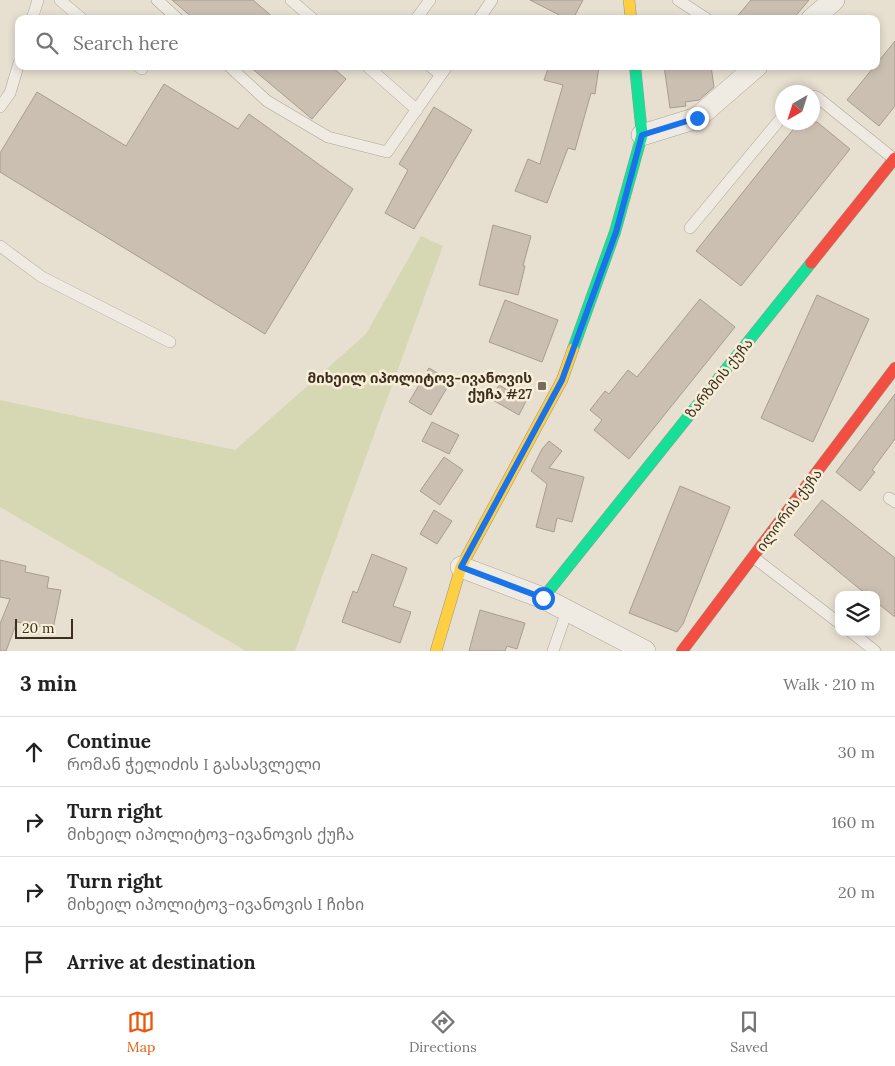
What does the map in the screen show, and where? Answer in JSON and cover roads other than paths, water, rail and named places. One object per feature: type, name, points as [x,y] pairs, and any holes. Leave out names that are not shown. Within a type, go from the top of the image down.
[{"type":"street","points":[[629,0],[631,15]]},
{"type":"street","points":[[817,15],[834,0]]},
{"type":"street","points":[[436,651],[461,567],[562,380],[616,232],[642,135],[636,70]]},
{"type":"street","points":[[642,135],[697,118],[752,70]]},
{"type":"street","name":"ზარზმის ქუჩა","points":[[543,598],[895,159]]},
{"type":"street","name":"ილორის ქუჩა","points":[[682,651],[895,368]]},
{"type":"street","points":[[461,567],[543,598],[644,651]]},
{"type":"lane","points":[[33,15],[38,0]]},
{"type":"lane","points":[[60,0],[77,15]]},
{"type":"lane","points":[[157,0],[174,15]]},
{"type":"lane","points":[[291,0],[308,15]]},
{"type":"lane","points":[[419,15],[430,0]]},
{"type":"lane","points":[[482,15],[492,0]]},
{"type":"lane","points":[[678,0],[701,15]]},
{"type":"lane","points":[[0,107],[10,93],[17,70]]},
{"type":"lane","points":[[233,70],[267,101],[328,137],[387,152],[444,71]]},
{"type":"lane","points":[[372,70],[417,110]]},
{"type":"lane","points":[[820,99],[895,159]]},
{"type":"lane","points":[[690,228],[775,125]]},
{"type":"lane","points":[[0,246],[42,277],[170,342]]},
{"type":"lane","points":[[753,557],[835,620]]},
{"type":"lane","points":[[553,651],[567,611]]},
{"type":"lane","points":[[856,636],[875,651]]},
{"type":"place","name":"მიხეილ იპოლიტოვ-ივანოვის ქუჩა #27","points":[[542,386]]}]
